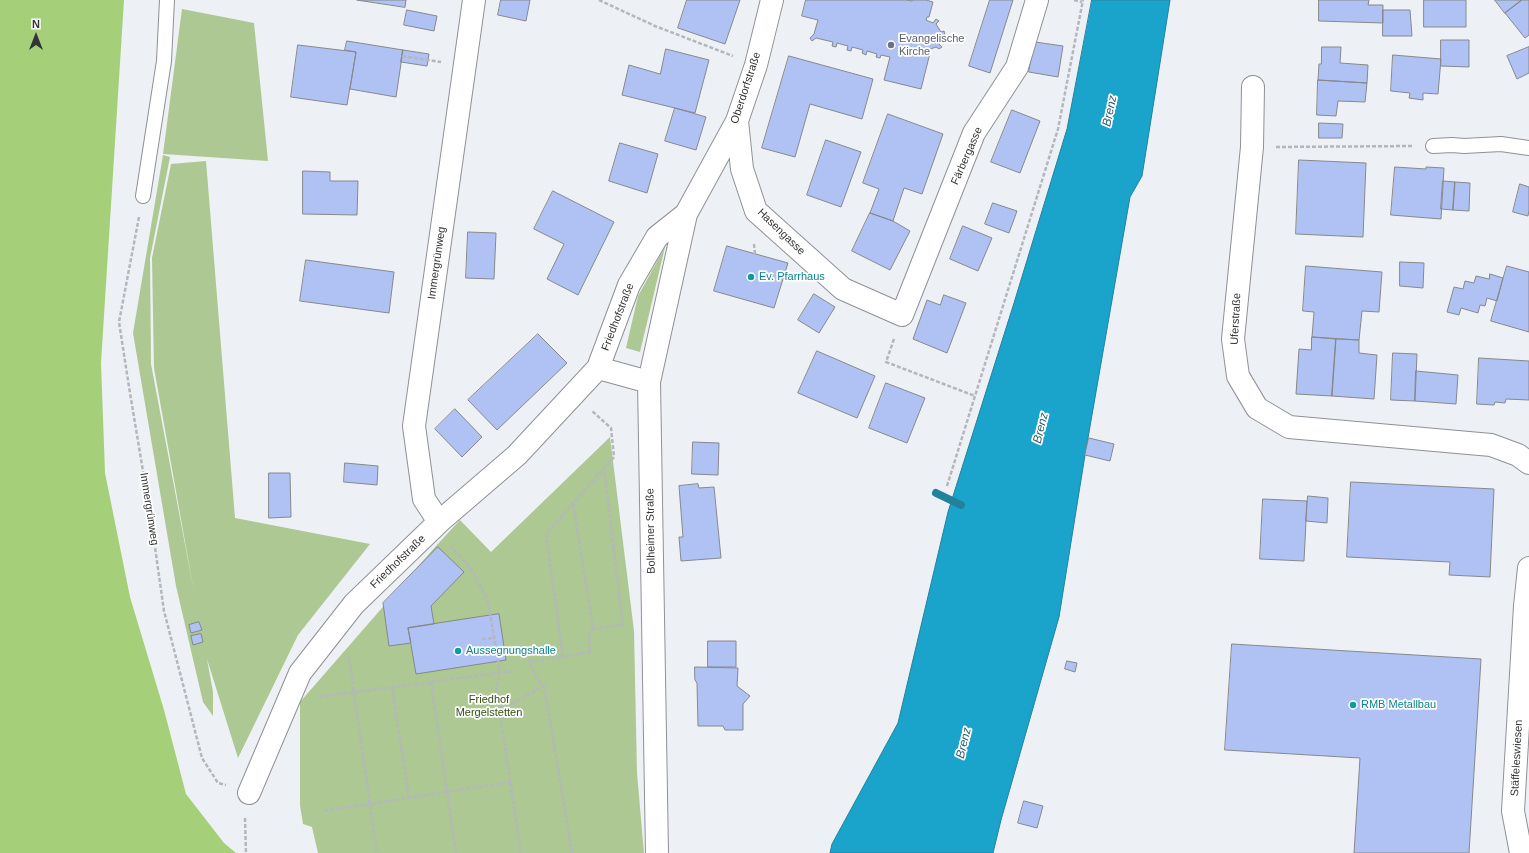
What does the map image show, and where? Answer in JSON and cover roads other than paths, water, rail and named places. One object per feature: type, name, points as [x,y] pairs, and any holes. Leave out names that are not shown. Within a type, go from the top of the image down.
[{"type":"street","name":"Immergrünweg","points":[[436,525],[424,499],[414,426],[474,0]]},
{"type":"street","name":"Oberdorfstraße","points":[[686,214],[737,121],[756,66],[772,0]]},
{"type":"street","name":"Färbergasse","points":[[902,316],[974,133],[1017,67],[1037,0]]},
{"type":"street","name":"Uferstraße","points":[[1253,87],[1252,147],[1233,339],[1238,376],[1257,408],[1289,427],[1491,445],[1518,455],[1529,463]]},
{"type":"street","name":"Hasengasse","points":[[737,121],[742,169],[756,211],[843,289],[902,316]]},
{"type":"street","name":"Friedhofstraße","points":[[249,793],[300,673],[354,604],[436,525],[517,455],[598,368],[629,285],[657,237],[686,214]]},
{"type":"street","name":"Bolheimer Straße","points":[[657,853],[648,382],[686,214]]},
{"type":"street","points":[[598,368],[648,382]]},
{"type":"street","name":"Stäffeleswiesen","points":[[1521,853],[1514,811],[1525,606],[1529,568]]},
{"type":"lane","points":[[143,196],[164,60],[167,0]]},
{"type":"lane","points":[[1433,146],[1501,144],[1529,148]]},
{"type":"water","name":"Brenz","points":[[1092,0],[1170,0],[1142,176],[1130,197],[1085,455],[1059,617],[993,853],[830,853],[832,844],[898,723],[948,512],[1067,129]]},
{"type":"waterway","points":[[936,493],[961,505]]},
{"type":"place","name":"Evangelische Kirche","points":[[891,45]]},
{"type":"place","name":"Ev. Pfarrhaus","points":[[751,277]]},
{"type":"place","name":"Aussegnungshalle","points":[[458,651]]},
{"type":"place","name":"RMB Metallbau","points":[[1353,705]]},
{"type":"park label","name":"Friedhof Mergelstetten","points":[[489,706]]}]
